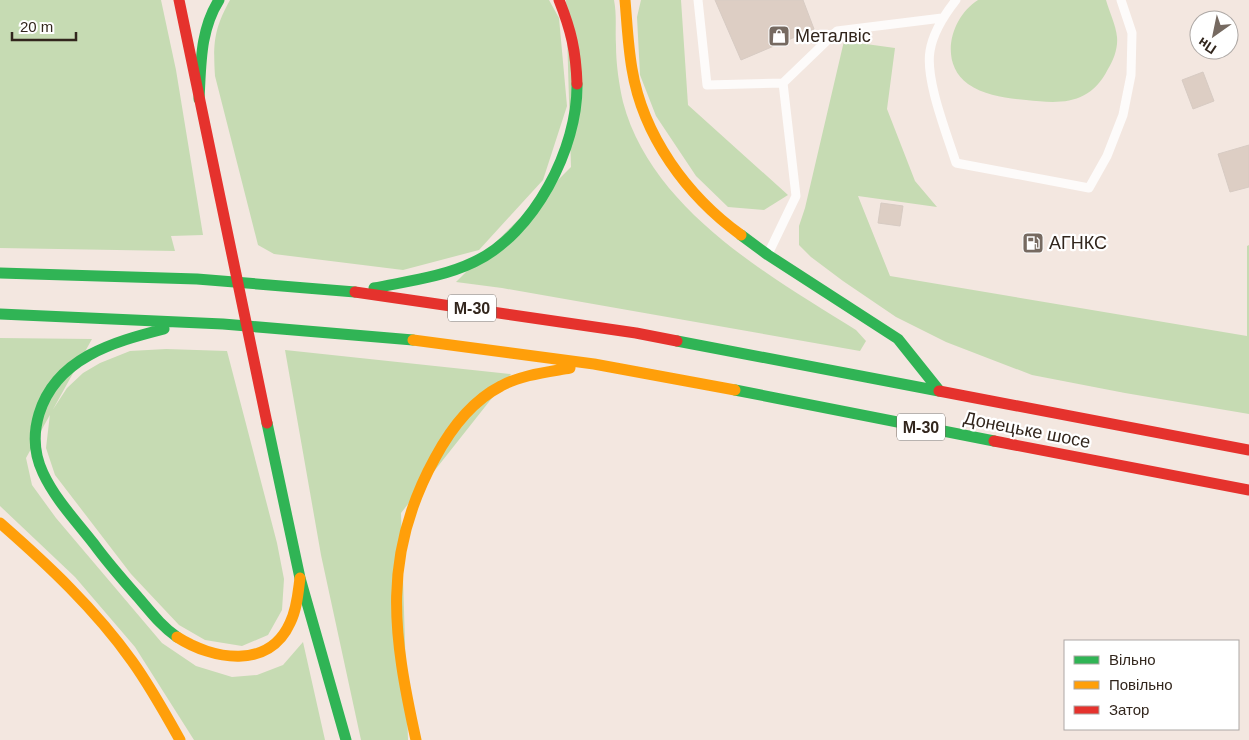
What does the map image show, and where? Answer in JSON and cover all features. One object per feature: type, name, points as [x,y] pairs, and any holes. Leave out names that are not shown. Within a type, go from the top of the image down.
[{"type":"main road","points":[[179,0],[221,208],[300,578],[346,740]]},
{"type":"main road","points":[[200,99],[202,51],[207,27],[219,0]]},
{"type":"main road","points":[[352,292],[457,270],[495,250],[526,219],[545,192],[563,158],[575,106],[577,62],[573,36],[565,11],[559,0]]},
{"type":"main road","points":[[625,0],[632,70],[642,108],[660,146],[680,176],[705,204],[768,256],[898,339],[938,389]]},
{"type":"main road","points":[[628,30],[634,0]]},
{"type":"main road","name":"М-30","points":[[0,273],[197,279],[352,292],[636,333],[938,389]]},
{"type":"main road","name":"М-30","points":[[0,314],[193,322],[320,332],[456,346],[593,364]]},
{"type":"main road","points":[[193,322],[117,342],[84,357],[60,377],[42,402],[35,423],[35,447],[42,471],[52,489],[102,556],[156,618],[169,631],[201,651],[240,658],[261,652],[276,642],[287,629],[296,606],[300,578]]},
{"type":"main road","points":[[416,740],[401,662],[396,586],[399,558],[406,528],[419,491],[437,454],[449,436],[461,419],[480,400],[501,386],[558,370],[593,364]]},
{"type":"main road","name":"Донецьке шосе","points":[[593,364],[1249,490]]},
{"type":"main road","name":"Донецьке шосе","points":[[938,389],[1249,450]]},
{"type":"main road","points":[[0,523],[80,598],[124,650],[180,740]]},
{"type":"lane","points":[[698,0],[708,85],[783,83],[837,31],[942,18]]},
{"type":"lane","points":[[956,0],[942,18],[930,51],[931,81],[956,163],[1089,188],[1107,156],[1123,115],[1131,75],[1132,33],[1121,0]]},
{"type":"lane","points":[[768,256],[796,196],[783,83]]},
{"type":"green space","points":[[0,0],[161,0],[176,70],[203,235],[171,236],[175,251],[0,248]]},
{"type":"green space","points":[[230,0],[549,0],[559,18],[567,106],[543,180],[479,250],[403,270],[274,254],[258,245],[215,76],[214,54],[216,36],[221,19]]},
{"type":"green space","points":[[566,0],[614,0],[617,67],[623,102],[637,140],[659,175],[686,207],[717,236],[787,287],[856,330],[866,341],[860,351],[502,288],[456,282],[571,167]]},
{"type":"green space","points":[[641,0],[681,0],[688,105],[788,195],[764,210],[728,207],[696,176],[656,116],[640,75],[637,17]]},
{"type":"green space","points":[[978,0],[1106,0],[1114,23],[1117,41],[1112,61],[1101,81],[1093,90],[1083,96],[1073,100],[1051,102],[989,94],[968,84],[959,75],[953,64],[952,40],[955,28],[961,17]]},
{"type":"green space","points":[[844,41],[895,48],[887,109],[915,181],[937,207],[858,196],[890,276],[1247,336],[1247,246],[1249,245],[1249,414],[1032,375],[946,342],[896,317],[811,257],[799,245],[799,226],[805,208]]},
{"type":"green space","points":[[0,338],[92,339],[26,458],[32,485],[56,518],[162,643],[196,666],[232,677],[257,675],[283,665],[303,642],[325,740],[194,740],[135,647],[75,577],[0,506]]},
{"type":"green space","points":[[166,349],[227,351],[277,543],[284,579],[282,610],[268,635],[242,646],[205,640],[179,625],[131,574],[55,475],[46,448],[50,414],[67,388],[83,373],[100,363],[130,351]]},
{"type":"green space","points":[[285,350],[511,374],[401,513],[408,740],[361,740],[321,555]]},
{"type":"building","points":[[715,0],[803,0],[814,29],[741,60]]},
{"type":"building","points":[[1203,72],[1214,101],[1193,109],[1182,80]]},
{"type":"building","points":[[1249,145],[1249,187],[1230,192],[1218,154]]},
{"type":"building","points":[[881,203],[903,206],[900,226],[878,223]]},
{"type":"traffic: fast","points":[[199,99],[201,60],[205,35],[208,23],[219,0]]},
{"type":"traffic: fast","points":[[374,288],[425,278],[462,267],[496,249],[516,231],[548,187],[561,161],[570,135],[577,84]]},
{"type":"traffic: fast","points":[[741,235],[768,255],[898,339],[938,389]]},
{"type":"traffic: fast","points":[[0,273],[197,279],[355,292]]},
{"type":"traffic: fast","points":[[0,314],[223,324],[413,340]]},
{"type":"traffic: fast","points":[[164,329],[107,347],[89,355],[73,366],[59,379],[47,395],[37,421],[35,444],[43,473],[60,501],[120,577],[156,618],[177,637]]},
{"type":"traffic: fast","points":[[677,341],[939,391]]},
{"type":"traffic: fast","points":[[735,390],[994,441]]},
{"type":"traffic: fast","points":[[267,423],[300,578],[346,740]]},
{"type":"traffic: slow","points":[[625,0],[632,69],[646,118],[657,141],[686,183],[703,202],[741,235]]},
{"type":"traffic: slow","points":[[413,340],[594,364],[735,390]]},
{"type":"traffic: slow","points":[[416,740],[402,665],[397,596],[399,563],[406,529],[418,494],[435,458],[455,427],[471,408],[490,392],[517,379],[570,368]]},
{"type":"traffic: slow","points":[[0,523],[53,571],[103,623],[139,670],[180,740]]},
{"type":"traffic: slow","points":[[177,637],[191,645],[223,655],[255,654],[269,648],[281,638],[290,623],[296,607],[300,578]]},
{"type":"traffic: jam","points":[[179,0],[267,423]]},
{"type":"traffic: jam","points":[[559,0],[572,41],[577,84]]},
{"type":"traffic: jam","points":[[355,292],[636,333],[677,341]]},
{"type":"traffic: jam","points":[[939,391],[1249,450]]},
{"type":"traffic: jam","points":[[994,441],[1249,490]]},
{"type":"place","name":"Металвіс","points":[[779,36]]},
{"type":"place","name":"АГНКС","points":[[1033,243]]}]
